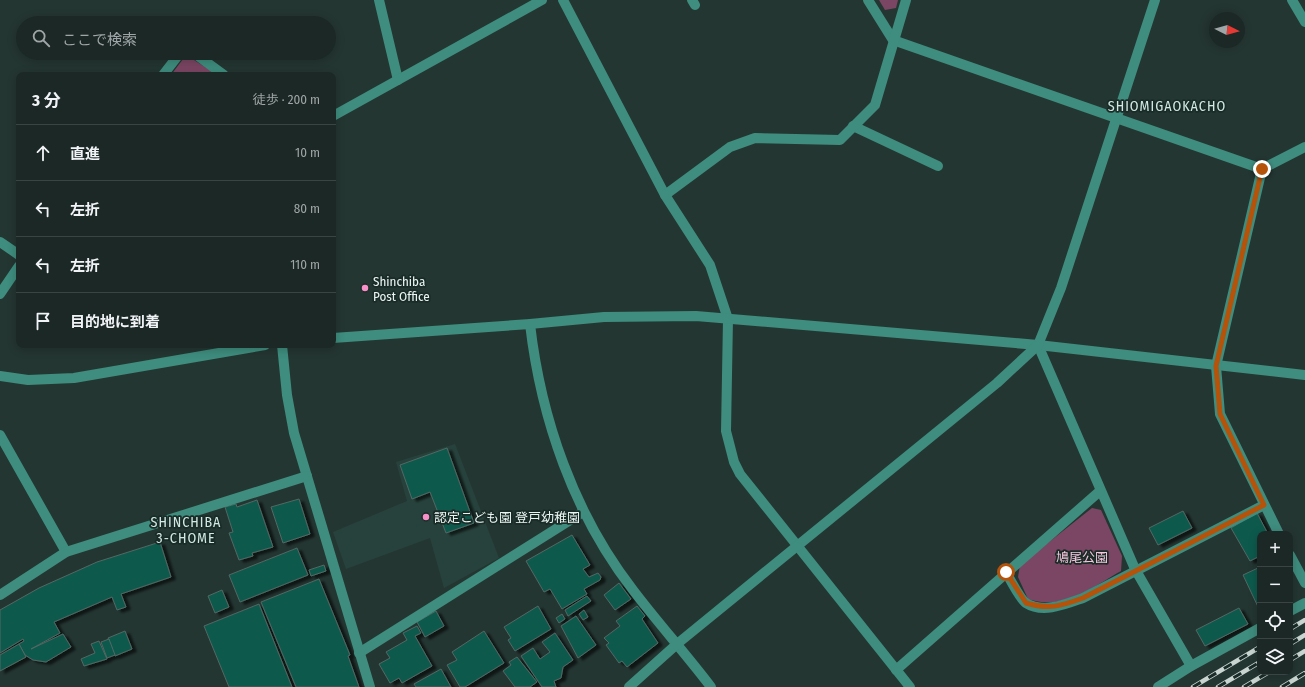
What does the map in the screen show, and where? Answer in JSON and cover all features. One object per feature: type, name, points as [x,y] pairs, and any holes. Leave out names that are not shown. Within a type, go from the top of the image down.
[{"type":"street","points":[[379,0],[398,80]]},
{"type":"street","points":[[336,114],[542,0]]},
{"type":"street","points":[[563,0],[665,195],[710,266],[728,319],[726,431],[740,474],[910,687]]},
{"type":"street","points":[[868,0],[893,40],[1262,169],[1305,147]]},
{"type":"street","points":[[665,195],[730,147],[755,138],[840,140],[875,105],[906,0]]},
{"type":"street","points":[[629,687],[677,644],[997,383],[1038,344],[1060,288],[1155,0]]},
{"type":"street","points":[[1292,0],[1305,22]]},
{"type":"street","points":[[164,72],[174,60]]},
{"type":"street","points":[[204,60],[220,72]]},
{"type":"street","points":[[853,126],[938,166]]},
{"type":"street","points":[[1262,169],[1216,366],[1220,414],[1277,531]]},
{"type":"street","points":[[0,242],[16,253]]},
{"type":"street","points":[[0,294],[16,270]]},
{"type":"street","points":[[336,338],[530,324],[604,316],[696,316],[1038,344],[1216,366],[1305,375]]},
{"type":"street","points":[[530,324],[533,354],[548,419],[583,512],[632,589],[711,687]]},
{"type":"street","points":[[1038,344],[1100,491],[1136,569],[1191,666]]},
{"type":"street","points":[[0,376],[28,380],[74,378],[248,348]]},
{"type":"street","points":[[282,348],[287,395],[294,433],[370,687]]},
{"type":"street","points":[[0,435],[66,552]]},
{"type":"street","points":[[0,595],[66,552],[307,476]]},
{"type":"street","points":[[896,670],[1100,491]]},
{"type":"street","points":[[1006,572],[1026,603],[1041,608],[1057,607],[1083,598],[1136,569],[1264,505]]},
{"type":"street","points":[[359,653],[583,512]]},
{"type":"street","points":[[1293,561],[1305,584]]},
{"type":"street","points":[[1293,609],[1305,603]]},
{"type":"street","points":[[1158,687],[1191,666],[1257,630]]},
{"type":"shaded area","name":"認定こども園 登戸幼稚園","points":[[455,444],[499,558],[444,588],[430,538],[346,569],[333,532],[407,501],[396,462]]},
{"type":"green space","points":[[879,0],[898,0],[896,8],[885,10]]},
{"type":"green space","points":[[182,60],[194,60],[213,72],[173,72]]},
{"type":"green space","name":"鳩尾公園","points":[[1092,508],[1101,510],[1122,556],[1121,571],[1077,596],[1065,600],[1041,602],[1028,599],[1018,577],[1020,565]]},
{"type":"building","points":[[447,448],[474,523],[446,533],[430,492],[412,499],[400,465]]},
{"type":"building","points":[[299,499],[310,534],[283,543],[271,507]]},
{"type":"building","points":[[257,500],[273,547],[252,553],[253,556],[239,560],[229,533],[233,532],[225,507],[236,504],[237,507]]},
{"type":"building","points":[[1183,511],[1192,528],[1158,545],[1149,528]]},
{"type":"building","points":[[1257,513],[1266,531],[1257,531],[1257,558],[1250,561],[1231,528]]},
{"type":"building","points":[[572,535],[590,565],[583,569],[589,577],[598,573],[601,577],[600,580],[584,589],[587,594],[562,609],[550,589],[544,592],[526,561]]},
{"type":"building","points":[[160,542],[171,577],[121,594],[126,607],[117,610],[112,597],[54,622],[60,633],[31,649],[63,634],[71,647],[46,662],[33,660],[25,655],[19,644],[24,641],[23,639],[0,653],[0,610],[39,588],[97,562]]},
{"type":"building","points":[[297,548],[308,575],[240,602],[229,575]]},
{"type":"building","points":[[324,565],[326,571],[311,576],[309,570]]},
{"type":"building","points":[[1257,568],[1257,605],[1243,575]]},
{"type":"building","points":[[319,579],[350,655],[348,656],[359,687],[296,687],[261,602]]},
{"type":"building","points":[[619,583],[631,599],[615,610],[604,595]]},
{"type":"building","points":[[222,590],[229,607],[215,613],[208,596]]},
{"type":"building","points":[[587,596],[591,601],[568,616],[565,610]]},
{"type":"building","points":[[259,604],[292,687],[229,687],[204,626]]},
{"type":"building","points":[[538,606],[551,629],[515,651],[508,640],[511,638],[504,627]]},
{"type":"building","points":[[637,606],[645,616],[642,619],[658,643],[627,667],[622,661],[619,663],[606,645],[609,643],[604,638],[620,626],[616,621]]},
{"type":"building","points":[[1239,608],[1248,624],[1205,646],[1196,630]]},
{"type":"building","points":[[584,610],[588,617],[583,620],[579,614]]},
{"type":"building","points":[[436,611],[444,626],[425,637],[417,622]]},
{"type":"building","points":[[562,614],[565,619],[559,623],[556,618]]},
{"type":"building","points":[[576,616],[596,645],[578,658],[561,626]]},
{"type":"building","points":[[417,626],[421,633],[415,636],[432,666],[402,683],[399,678],[390,683],[379,664],[390,658],[386,652],[407,640],[403,633]]},
{"type":"building","points":[[125,631],[132,649],[115,656],[108,638]]},
{"type":"building","points":[[484,631],[504,663],[465,687],[460,687],[447,665],[457,660],[452,652]]},
{"type":"building","points":[[555,633],[573,660],[563,667],[561,678],[554,681],[556,687],[542,687],[521,656],[533,648],[540,659],[550,652],[542,642]]},
{"type":"building","points":[[109,639],[115,655],[107,658],[101,642]]},
{"type":"building","points":[[99,641],[107,659],[84,666],[81,659],[95,653],[91,644]]},
{"type":"building","points":[[19,644],[26,657],[0,671],[0,655]]},
{"type":"building","points":[[517,657],[537,682],[530,687],[515,687],[503,671],[511,665],[509,662]]},
{"type":"building","points":[[441,669],[451,687],[416,687],[414,684]]},
{"type":"railway","points":[[1293,627],[1305,620]]},
{"type":"railway","points":[[1293,642],[1305,635]]},
{"type":"railway","points":[[1193,687],[1257,649]]},
{"type":"railway","points":[[1293,658],[1305,651]]},
{"type":"railway","points":[[1218,687],[1257,664]]},
{"type":"railway","points":[[1282,687],[1305,673]]},
{"type":"railway","points":[[1244,687],[1264,675]]},
{"type":"place","name":"Shinchiba Post Office","points":[[365,288]]},
{"type":"place","name":"認定こども園 登戸幼稚園","points":[[426,517]]},
{"type":"district","name":"SHIOMIGAOKACHO","points":[[1167,106]]},
{"type":"district","name":"SHINCHIBA 3-CHOME","points":[[186,530]]},
{"type":"route","points":[[1006,572],[1026,603],[1041,608],[1057,607],[1083,598],[1136,569],[1264,505],[1220,414],[1216,366],[1262,169]]}]
